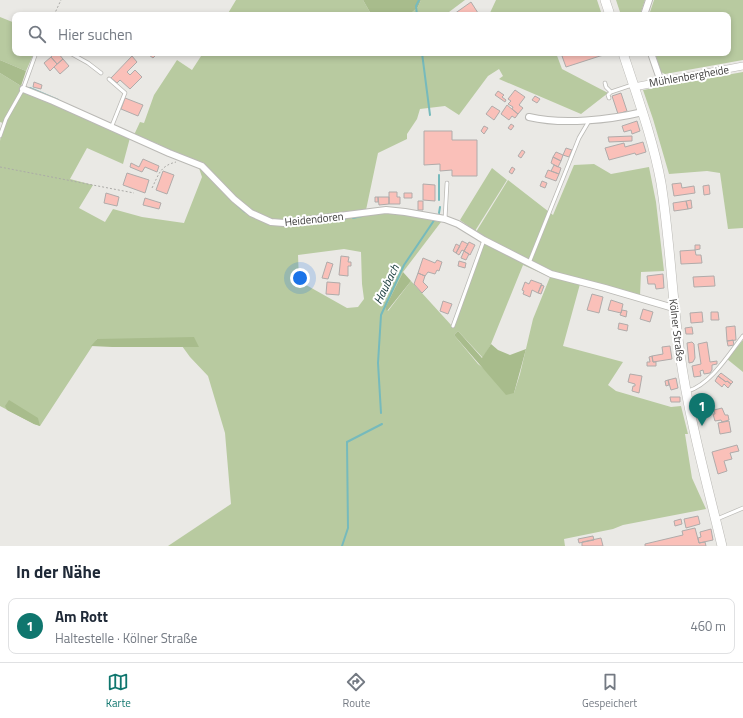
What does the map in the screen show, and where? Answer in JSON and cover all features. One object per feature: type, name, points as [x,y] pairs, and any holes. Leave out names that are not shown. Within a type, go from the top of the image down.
[{"type":"main road","points":[[605,0],[609,12]]},
{"type":"main road","name":"Kölner Straße","points":[[624,56],[643,112],[659,175],[665,209],[674,308],[686,392],[722,546]]},
{"type":"street","points":[[645,12],[649,0]]},
{"type":"street","points":[[653,56],[661,82]]},
{"type":"street","name":"Mühlenbergheide","points":[[634,86],[743,66]]},
{"type":"street","name":"Heidendoren","points":[[23,89],[202,166],[238,203],[251,213],[271,222],[284,223],[386,210],[445,219],[458,224],[484,240],[551,274],[674,308]]},
{"type":"street","points":[[529,117],[545,121],[604,120],[643,112]]},
{"type":"lane","points":[[0,136],[6,119],[23,89],[35,56]]},
{"type":"lane","points":[[75,56],[101,73]]},
{"type":"lane","points":[[109,79],[125,93],[111,128]]},
{"type":"lane","points":[[605,83],[606,88],[612,92]]},
{"type":"lane","points":[[609,98],[608,95],[612,92],[634,86]]},
{"type":"lane","points":[[529,264],[579,138],[590,120]]},
{"type":"lane","points":[[445,219],[446,183]]},
{"type":"lane","points":[[453,326],[484,240]]},
{"type":"lane","points":[[686,392],[692,390],[712,375],[743,336]]},
{"type":"lane","points":[[716,520],[743,508]]},
{"type":"path","points":[[55,12],[61,0]]},
{"type":"path","points":[[152,188],[160,170],[168,164]]},
{"type":"path","points":[[0,167],[134,193]]},
{"type":"green space","points":[[236,0],[363,0],[370,12],[229,12]]},
{"type":"green space","points":[[363,0],[421,0],[418,7],[412,12],[370,12]]},
{"type":"green space","points":[[421,0],[465,0],[449,12],[412,12],[418,7]]},
{"type":"green space","points":[[496,0],[597,0],[601,12],[490,12]]},
{"type":"green space","points":[[616,0],[645,0],[641,12],[620,12]]},
{"type":"green space","points":[[654,0],[743,0],[743,60],[665,74],[661,72],[656,56],[731,56],[731,12],[650,12]]},
{"type":"green space","points":[[0,17],[12,22],[12,56],[33,56],[26,71],[0,60]]},
{"type":"green space","points":[[201,56],[557,56],[562,69],[608,93],[581,114],[499,79],[503,76],[499,69],[488,76],[459,115],[445,106],[420,109],[417,119],[407,134],[407,139],[378,153],[366,210],[389,212],[441,222],[403,272],[385,308],[388,311],[411,281],[452,326],[484,241],[476,232],[508,180],[553,215],[574,165],[594,164],[611,174],[649,167],[656,202],[664,271],[641,272],[640,296],[580,284],[563,346],[623,362],[608,385],[616,391],[671,407],[681,406],[688,434],[685,434],[692,478],[706,509],[623,525],[613,529],[564,539],[565,546],[168,546],[231,504],[225,433],[208,376],[182,346],[199,347],[97,339],[40,426],[0,406],[0,141],[3,123],[0,122],[0,73],[21,86],[53,98],[131,134],[123,164],[87,148],[70,179],[93,185],[79,208],[105,222],[113,209],[142,217],[184,223],[202,177],[199,168],[158,144],[134,135],[140,122],[144,123],[154,95],[177,60],[192,70]],"holes":[[[344,249],[361,252],[364,299],[358,307],[347,308],[299,281],[298,255]],[[523,265],[550,277],[533,319],[514,393],[478,364],[454,335],[458,331],[483,358],[491,344]]]},
{"type":"green space","points":[[0,60],[26,71],[21,86],[0,73]]},
{"type":"green space","points":[[743,72],[743,228],[728,229],[720,173],[707,171],[669,174],[643,90]]},
{"type":"green space","points":[[492,168],[507,180],[475,231],[460,220]]},
{"type":"green space","points":[[403,272],[411,281],[387,311],[385,308]]},
{"type":"green space","points":[[458,331],[482,358],[491,344],[498,350],[510,355],[526,349],[514,393],[506,395],[454,335]]},
{"type":"green space","points":[[194,337],[199,347],[91,346],[97,339]]},
{"type":"green space","points":[[743,340],[743,372],[727,359]]},
{"type":"green space","points":[[9,400],[38,418],[40,426],[7,410],[5,406]]},
{"type":"building","points":[[471,2],[477,12],[457,12]]},
{"type":"building","points":[[60,56],[63,59],[57,64],[51,57]]},
{"type":"building","points":[[132,56],[137,62],[127,72],[130,75],[135,70],[142,77],[130,89],[120,80],[117,83],[111,78]]},
{"type":"building","points":[[562,56],[600,56],[566,67]]},
{"type":"building","points":[[51,57],[57,64],[50,71],[44,63]]},
{"type":"building","points":[[63,59],[69,66],[60,74],[54,67]]},
{"type":"building","points":[[34,82],[42,85],[41,89],[33,87]]},
{"type":"building","points":[[515,90],[525,97],[519,105],[523,108],[518,114],[512,109],[513,107],[508,104],[511,101],[508,99]]},
{"type":"building","points":[[498,91],[504,95],[502,97],[506,100],[505,102],[495,95]]},
{"type":"building","points":[[621,93],[627,111],[618,114],[612,96]]},
{"type":"building","points":[[535,96],[540,99],[537,103],[532,100]]},
{"type":"building","points":[[125,98],[143,105],[138,116],[121,109]]},
{"type":"building","points":[[507,105],[518,114],[515,118],[512,116],[509,120],[501,114]]},
{"type":"building","points":[[492,106],[500,111],[494,120],[486,114]]},
{"type":"building","points":[[637,121],[640,131],[632,134],[631,130],[624,132],[622,126]]},
{"type":"building","points":[[511,124],[514,126],[511,130],[508,128]]},
{"type":"building","points":[[484,126],[488,128],[484,134],[481,131]]},
{"type":"building","points":[[424,131],[452,131],[452,140],[477,140],[477,176],[452,176],[452,170],[440,171],[440,164],[424,165]]},
{"type":"building","points":[[632,136],[632,141],[609,142],[608,137]]},
{"type":"building","points":[[643,142],[646,152],[636,155],[635,153],[609,160],[605,148],[624,143],[625,147]]},
{"type":"building","points":[[566,148],[572,150],[569,157],[563,155]]},
{"type":"building","points":[[522,150],[525,152],[521,158],[518,156]]},
{"type":"building","points":[[556,152],[563,155],[561,161],[553,157]]},
{"type":"building","points":[[553,157],[561,161],[558,167],[551,163]]},
{"type":"building","points":[[143,159],[159,166],[157,172],[145,167],[142,172],[130,167],[131,163],[139,167]]},
{"type":"building","points":[[554,165],[561,168],[559,174],[551,171]]},
{"type":"building","points":[[512,167],[515,169],[512,174],[509,172]]},
{"type":"building","points":[[548,170],[559,174],[556,181],[545,177]]},
{"type":"building","points":[[163,171],[174,175],[167,194],[156,190]]},
{"type":"building","points":[[127,173],[149,180],[145,193],[123,185]]},
{"type":"building","points":[[542,181],[547,183],[545,188],[540,186]]},
{"type":"building","points":[[681,183],[682,188],[694,186],[695,193],[674,196],[672,184]]},
{"type":"building","points":[[423,184],[435,185],[435,201],[423,200]]},
{"type":"building","points":[[709,185],[710,194],[704,195],[703,186]]},
{"type":"building","points":[[389,192],[397,192],[397,197],[400,197],[400,204],[389,204]]},
{"type":"building","points":[[106,193],[119,197],[117,206],[104,203]]},
{"type":"building","points":[[404,193],[412,193],[412,198],[404,198]]},
{"type":"building","points":[[375,197],[378,197],[378,202],[375,202]]},
{"type":"building","points":[[378,197],[389,197],[389,204],[379,205]]},
{"type":"building","points":[[145,198],[161,203],[159,209],[143,205]]},
{"type":"building","points":[[691,200],[692,208],[688,209],[686,201]]},
{"type":"building","points":[[418,201],[423,201],[423,210],[418,210]]},
{"type":"building","points":[[686,201],[688,209],[674,211],[673,203]]},
{"type":"building","points":[[462,241],[468,244],[464,251],[462,250],[459,255],[456,253]]},
{"type":"building","points":[[469,242],[475,245],[470,255],[464,251]]},
{"type":"building","points":[[456,244],[460,246],[456,253],[453,251]]},
{"type":"building","points":[[695,245],[700,245],[700,249],[695,250]]},
{"type":"building","points":[[695,250],[696,255],[701,255],[702,263],[681,264],[680,251]]},
{"type":"building","points":[[464,251],[469,254],[466,260],[461,258]]},
{"type":"building","points":[[341,256],[349,257],[348,262],[351,262],[351,266],[348,266],[348,276],[339,275]]},
{"type":"building","points":[[423,258],[435,263],[437,260],[442,262],[439,271],[437,270],[435,274],[428,272],[425,276],[418,273]]},
{"type":"building","points":[[459,261],[466,263],[465,268],[458,266]]},
{"type":"building","points":[[327,262],[333,264],[328,279],[322,278]]},
{"type":"building","points":[[418,273],[425,276],[423,282],[428,287],[422,293],[414,284]]},
{"type":"building","points":[[663,274],[664,288],[656,289],[655,284],[648,284],[647,276]]},
{"type":"building","points":[[714,276],[715,286],[694,287],[693,277]]},
{"type":"building","points":[[531,280],[542,284],[538,293],[532,290],[530,297],[523,294],[524,291],[522,290],[525,282],[529,284]]},
{"type":"building","points":[[327,282],[340,283],[339,295],[326,294]]},
{"type":"building","points":[[541,285],[544,286],[541,294],[538,293]]},
{"type":"building","points":[[592,294],[603,297],[599,313],[587,310]]},
{"type":"building","points":[[611,300],[623,304],[621,313],[608,310]]},
{"type":"building","points":[[443,301],[452,304],[448,314],[440,311]]},
{"type":"building","points":[[643,309],[653,312],[650,322],[640,319]]},
{"type":"building","points":[[622,310],[627,311],[626,317],[620,315]]},
{"type":"building","points":[[702,312],[703,322],[691,323],[690,313]]},
{"type":"building","points":[[711,312],[718,312],[719,320],[711,320]]},
{"type":"building","points":[[619,323],[628,325],[627,331],[618,329]]},
{"type":"building","points":[[735,326],[736,340],[727,341],[726,327]]},
{"type":"building","points":[[692,327],[693,334],[686,334],[685,328]]},
{"type":"building","points":[[733,340],[734,345],[728,346],[727,341]]},
{"type":"building","points":[[692,342],[694,344],[695,358],[693,362],[689,363],[687,343]]},
{"type":"building","points":[[707,342],[710,362],[717,361],[717,364],[712,365],[712,370],[710,373],[704,374],[703,370],[700,371],[701,376],[694,377],[692,366],[701,364],[698,344]]},
{"type":"building","points":[[670,346],[672,359],[653,362],[652,356],[663,354],[662,347]]},
{"type":"building","points":[[652,356],[653,362],[656,362],[656,366],[647,366],[647,362],[650,362],[649,357]]},
{"type":"building","points":[[721,373],[733,382],[731,384],[727,381],[726,382],[718,376]]},
{"type":"building","points":[[630,374],[642,376],[639,393],[632,391],[635,384],[628,382]]},
{"type":"building","points":[[718,376],[731,384],[728,388],[724,384],[722,387],[715,381]]},
{"type":"building","points":[[676,378],[678,388],[671,390],[668,380]]},
{"type":"building","points":[[668,380],[669,385],[666,386],[665,381]]},
{"type":"building","points":[[670,397],[680,397],[680,402],[671,402]]},
{"type":"building","points":[[722,408],[725,415],[728,415],[729,420],[722,422],[721,420],[715,421],[713,414],[715,414],[714,410]]},
{"type":"building","points":[[729,421],[731,432],[720,434],[718,423]]},
{"type":"building","points":[[737,445],[739,451],[730,453],[732,459],[724,461],[727,471],[718,474],[712,452]]},
{"type":"building","points":[[698,516],[700,524],[686,528],[684,519]]},
{"type":"building","points":[[681,519],[682,524],[675,526],[674,521]]},
{"type":"building","points":[[695,528],[699,543],[705,542],[706,546],[645,546],[645,544],[683,535],[682,531]]},
{"type":"building","points":[[711,529],[713,540],[699,543],[698,538],[701,537],[700,532]]},
{"type":"building","points":[[593,536],[594,540],[579,543],[578,539]]},
{"type":"building","points":[[601,538],[603,546],[582,546],[582,542]]},
{"type":"waterway","name":"Haubach","points":[[417,12],[416,6],[419,0]]},
{"type":"waterway","name":"Haubach","points":[[422,56],[430,115]]},
{"type":"waterway","points":[[30,88],[58,100]]},
{"type":"waterway","name":"Haubach","points":[[439,175],[439,200]]},
{"type":"waterway","points":[[237,205],[245,212]]},
{"type":"waterway","name":"Haubach","points":[[439,213],[440,207]]},
{"type":"waterway","points":[[353,218],[362,216]]},
{"type":"waterway","points":[[338,219],[345,219]]},
{"type":"waterway","name":"Haubach","points":[[381,413],[378,363],[381,315],[404,265],[435,219]]},
{"type":"waterway","points":[[306,223],[325,221]]},
{"type":"waterway","name":"Haubach","points":[[342,546],[348,528],[347,442],[382,424]]},
{"type":"place","name":"Am Rott","points":[[702,426]]}]
